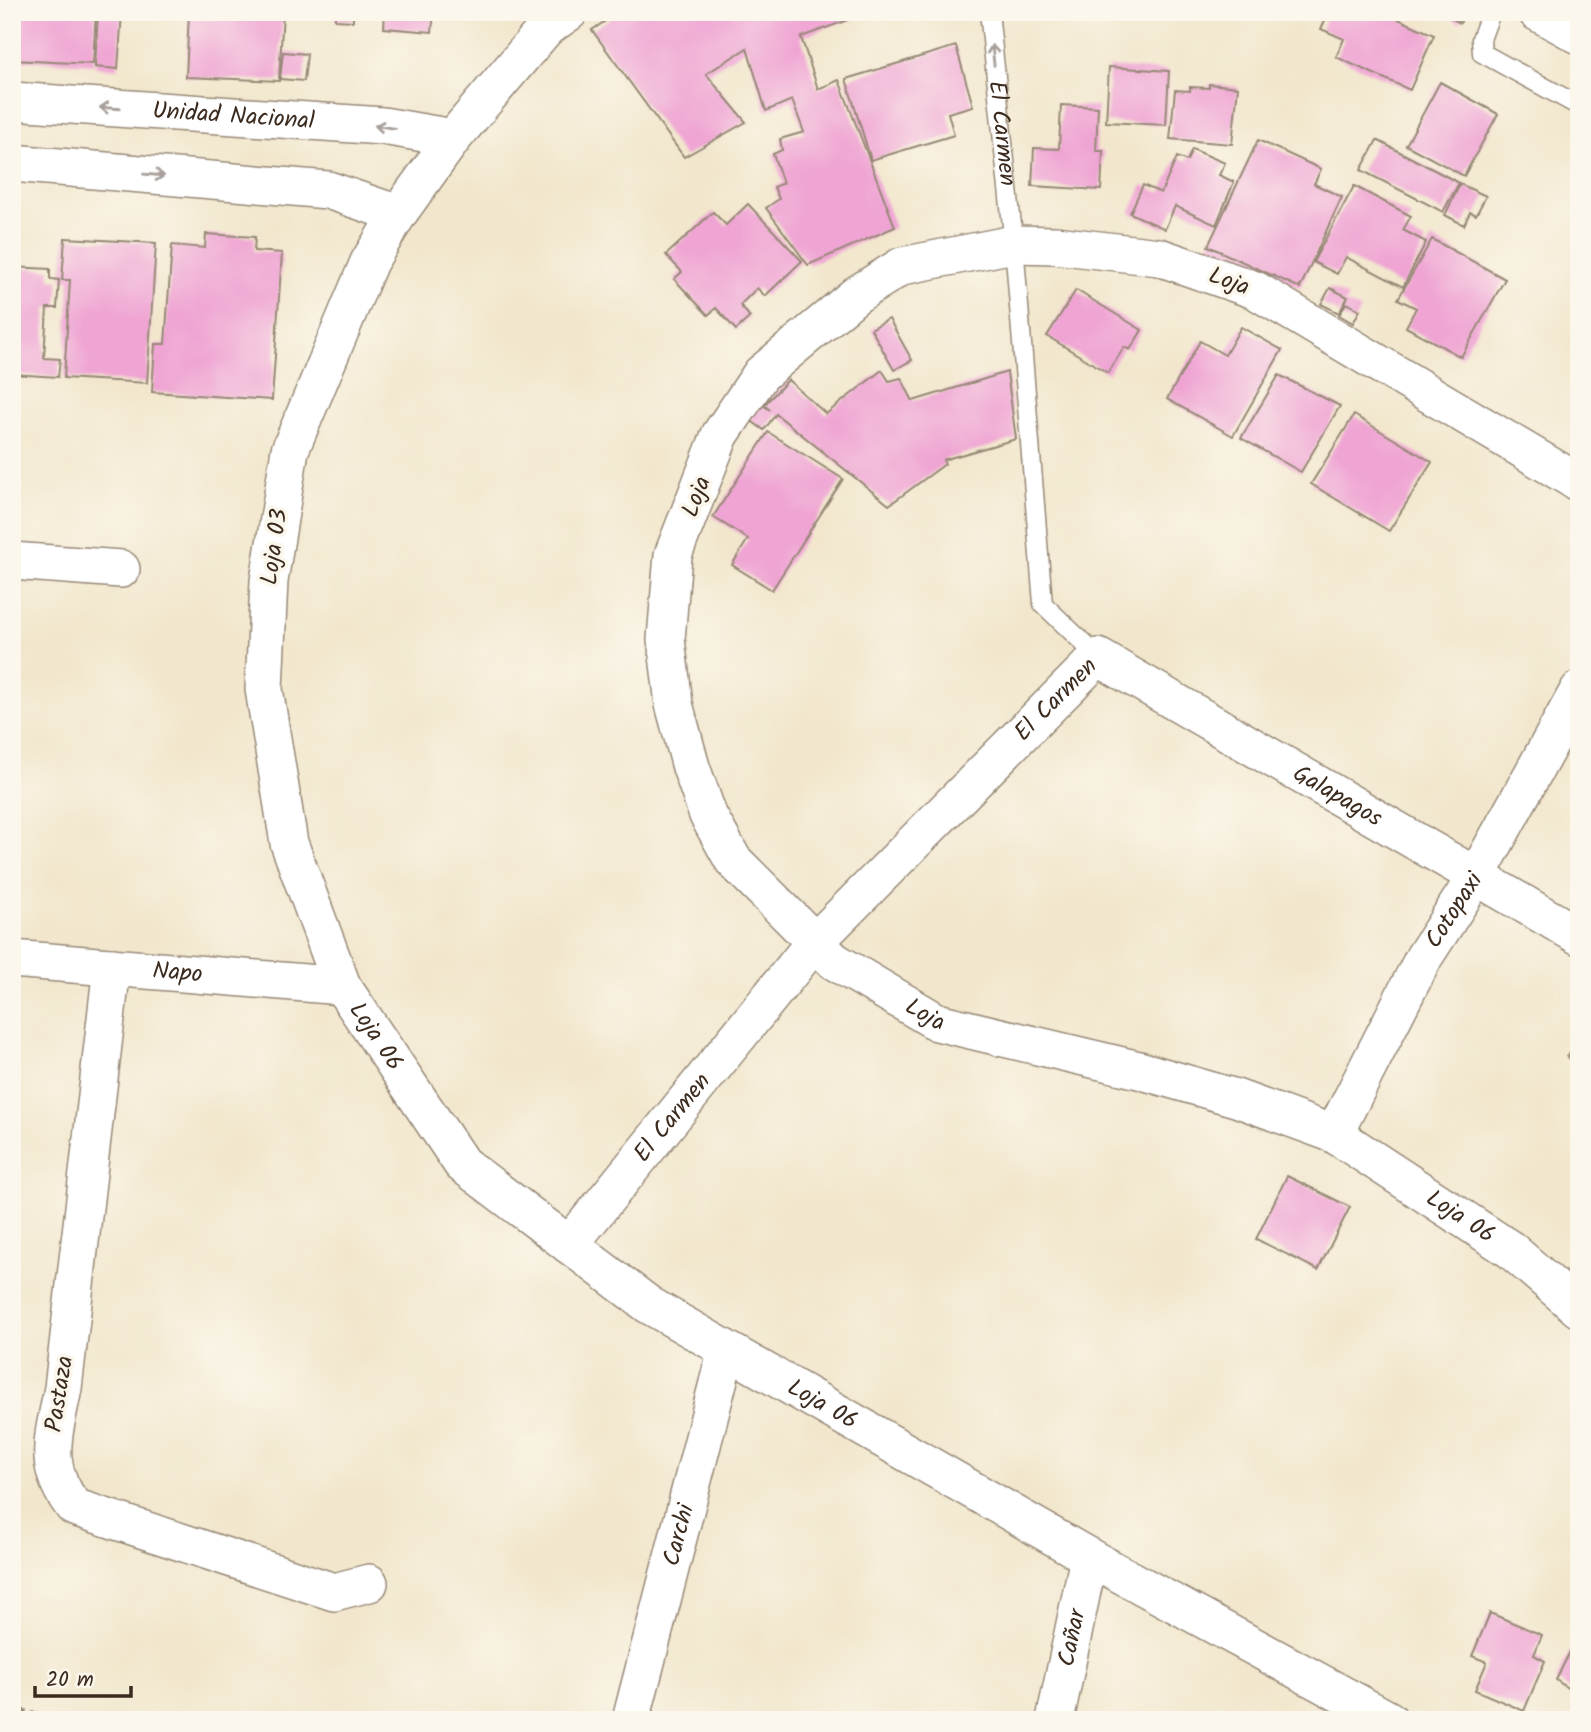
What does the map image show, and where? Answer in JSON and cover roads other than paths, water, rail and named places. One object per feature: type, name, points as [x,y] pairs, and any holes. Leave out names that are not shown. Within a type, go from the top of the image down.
[{"type":"street","points":[[453,138],[546,28],[569,12]]},
{"type":"street","points":[[1537,12],[1579,35]]},
{"type":"street","name":"Unidad Nacional","points":[[12,101],[383,126],[453,138]]},
{"type":"street","name":"Loja 03","points":[[342,986],[289,843],[264,690],[269,581],[290,450],[369,262],[398,214],[453,138]]},
{"type":"street","points":[[12,163],[328,190],[398,214]]},
{"type":"street","name":"Loja","points":[[1334,1134],[1236,1098],[1139,1070],[937,1022],[874,988],[813,944],[733,860],[708,815],[691,767],[673,691],[666,639],[673,555],[720,435],[761,374],[856,295],[902,267],[1014,244],[1055,245],[1158,257],[1255,290],[1579,483]]},
{"type":"street","points":[[12,561],[121,569]]},
{"type":"street","name":"Galapagos","points":[[1098,657],[1579,936]]},
{"type":"street","name":"El Carmen","points":[[569,1245],[813,944],[1098,657]]},
{"type":"street","name":"Cotopaxi","points":[[1334,1134],[1423,957],[1477,875],[1579,690]]},
{"type":"street","name":"Napo","points":[[12,959],[342,986]]},
{"type":"street","name":"Pastaza","points":[[112,967],[63,1388],[51,1450],[53,1471],[61,1490],[74,1507],[334,1592],[369,1583]]},
{"type":"street","name":"Loja 06","points":[[342,986],[462,1164],[649,1305],[726,1352],[1089,1557],[1390,1720]]},
{"type":"street","name":"Loja 06","points":[[1334,1134],[1511,1250],[1579,1309]]},
{"type":"street","name":"Carchi","points":[[631,1720],[726,1352]]},
{"type":"street","name":"Cañar","points":[[1055,1720],[1089,1557]]},
{"type":"lane","name":"El Carmen","points":[[989,12],[1014,244],[1043,604],[1098,657]]},
{"type":"lane","points":[[1491,12],[1481,39],[1482,52],[1579,106]]}]
